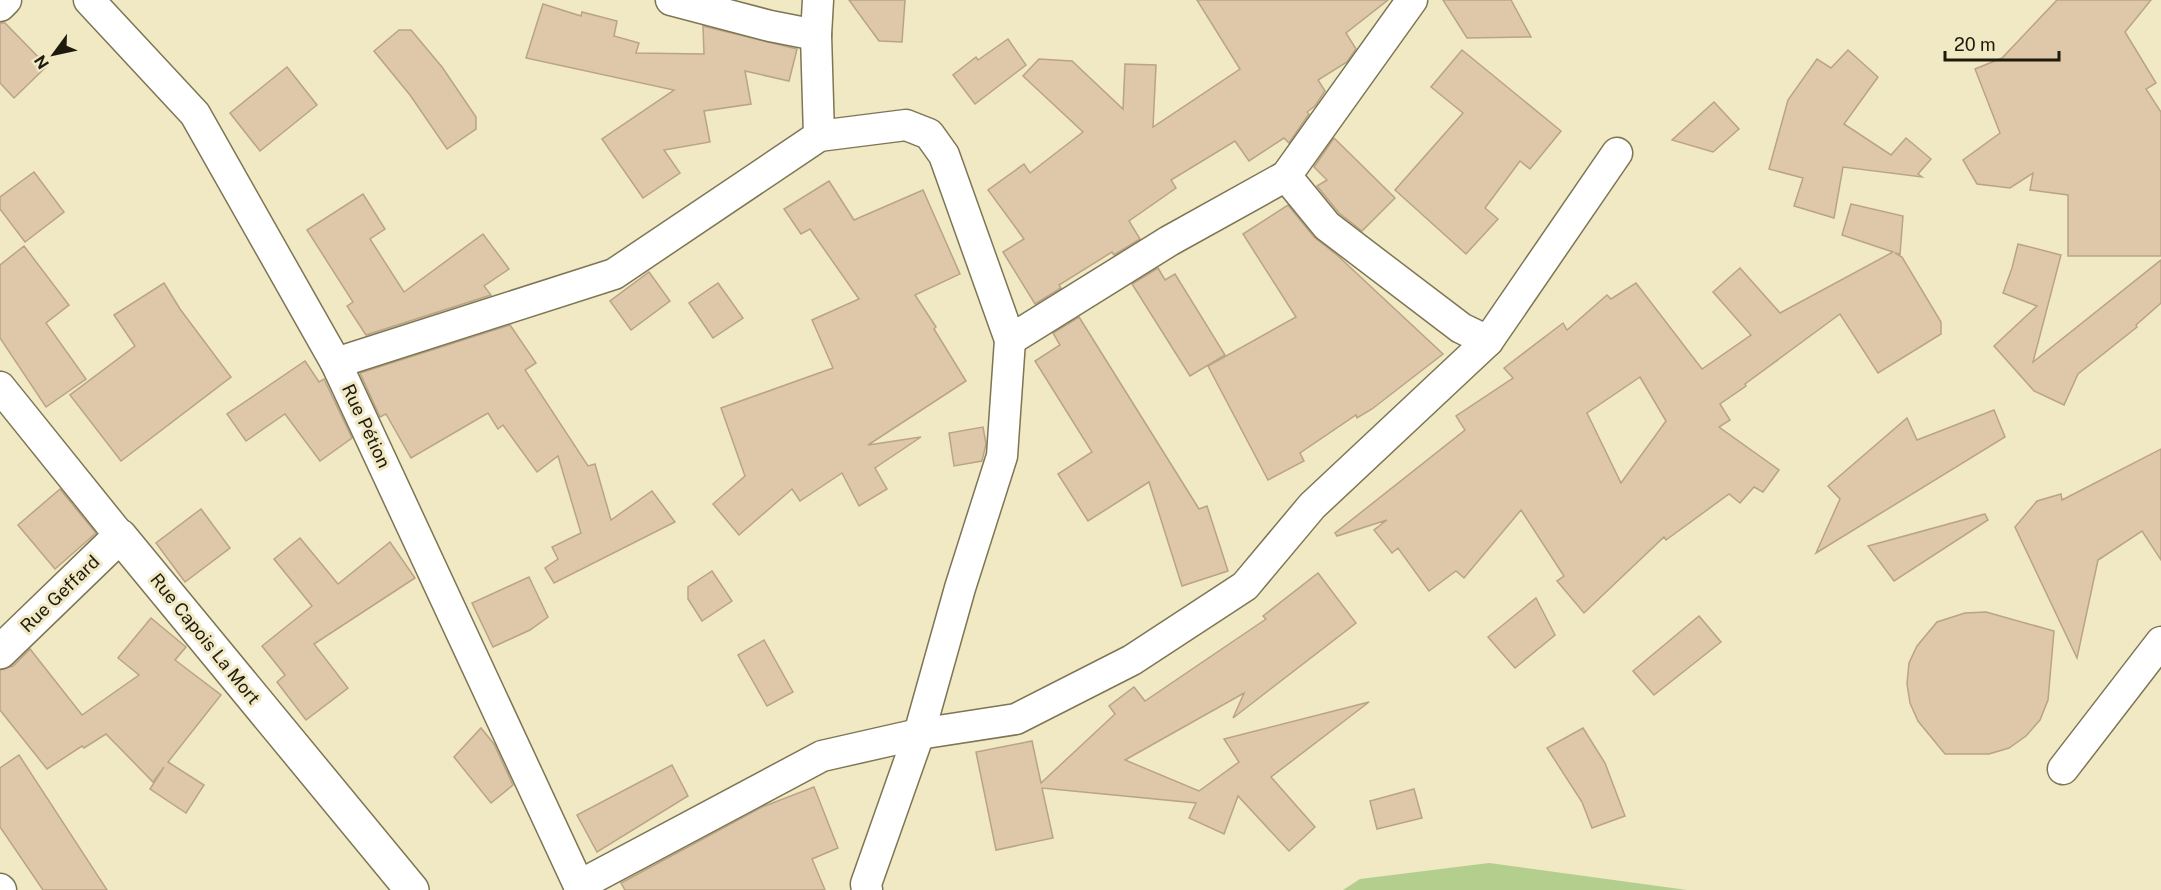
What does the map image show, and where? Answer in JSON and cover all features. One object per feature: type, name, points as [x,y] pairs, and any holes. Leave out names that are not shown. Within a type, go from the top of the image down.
[{"type":"main road","name":"Rue Geffard","points":[[0,652],[120,536]]},
{"type":"main road","name":"Rue Capois La Mort","points":[[120,536],[412,890]]},
{"type":"street","points":[[0,6],[6,0]]},
{"type":"street","name":"Rue Pétion","points":[[89,0],[195,114],[336,363],[580,887]]},
{"type":"street","points":[[672,0],[771,26],[816,35]]},
{"type":"street","points":[[818,0],[816,35],[819,136]]},
{"type":"street","points":[[1010,340],[1169,241],[1286,176],[1412,0]]},
{"type":"street","points":[[336,363],[614,274],[819,136],[906,125],[929,134],[944,155],[1010,340],[1002,456],[960,588],[919,734],[866,884],[867,890]]},
{"type":"street","points":[[580,887],[822,756],[919,734],[1016,719],[1132,660],[1245,586],[1312,506],[1488,341],[1617,153]]},
{"type":"street","points":[[1286,176],[1327,226],[1461,328],[1488,341]]},
{"type":"street","name":"Rue Capois La Mort","points":[[0,387],[120,536]]},
{"type":"street","points":[[2063,769],[2161,642]]},
{"type":"green space","points":[[1489,863],[1687,890],[1343,890],[1360,879]]},
{"type":"building","points":[[849,0],[905,0],[902,42],[879,41]]},
{"type":"building","points":[[1197,0],[1388,0],[1346,33],[1356,49],[1347,62],[1318,80],[1325,91],[1315,106],[1307,112],[1309,114],[1289,143],[1284,138],[1249,161],[1235,141],[1171,180],[1176,188],[1129,221],[1140,239],[1114,255],[1112,252],[1059,285],[1061,288],[1035,304],[1003,252],[1024,239],[988,190],[1024,164],[1030,173],[1083,132],[1023,76],[1039,59],[1072,61],[1123,109],[1125,64],[1156,65],[1153,127],[1240,69]]},
{"type":"building","points":[[1443,0],[1511,0],[1531,37],[1467,38]]},
{"type":"building","points":[[2057,0],[2151,0],[2125,32],[2156,83],[2146,89],[2161,112],[2161,256],[2068,256],[2068,195],[2030,190],[2033,173],[2010,188],[1977,184],[1963,160],[2000,133],[1975,69],[2002,58]]},
{"type":"building","points":[[543,4],[581,16],[582,12],[617,21],[614,36],[639,43],[636,53],[704,54],[703,26],[797,49],[789,81],[745,71],[751,104],[704,111],[710,142],[664,150],[680,173],[643,198],[602,139],[674,90],[526,58]]},
{"type":"building","points":[[0,23],[5,23],[47,66],[14,98],[0,83]]},
{"type":"building","points":[[399,30],[411,30],[442,67],[476,117],[476,129],[447,149],[410,95],[374,51]]},
{"type":"building","points":[[1008,39],[1026,65],[975,104],[953,75],[976,57],[978,60]]},
{"type":"building","points":[[1462,50],[1561,131],[1530,169],[1520,161],[1485,208],[1498,219],[1466,254],[1395,190],[1463,113],[1431,87]]},
{"type":"building","points":[[1848,50],[1878,77],[1844,124],[1891,155],[1906,138],[1931,159],[1918,174],[1922,177],[1843,167],[1834,218],[1794,206],[1803,178],[1769,169],[1788,100],[1817,59],[1831,68]]},
{"type":"building","points":[[287,67],[317,105],[260,151],[230,113]]},
{"type":"building","points":[[1714,102],[1739,129],[1713,152],[1672,140]]},
{"type":"building","points":[[1334,138],[1395,198],[1362,231],[1339,213],[1317,186],[1327,180],[1314,167]]},
{"type":"building","points":[[34,172],[64,212],[25,242],[0,209],[0,197]]},
{"type":"building","points":[[829,181],[854,220],[923,190],[960,274],[915,295],[966,381],[868,445],[921,437],[875,468],[887,489],[859,506],[842,473],[800,501],[792,489],[739,535],[713,504],[745,476],[721,408],[833,368],[812,320],[859,299],[810,229],[801,234],[784,209]]},
{"type":"building","points":[[363,194],[385,229],[370,239],[404,292],[483,234],[509,269],[484,286],[491,295],[366,335],[347,306],[353,302],[307,230]]},
{"type":"building","points":[[1851,204],[1903,216],[1900,254],[1895,253],[1902,257],[1941,322],[1941,334],[1878,373],[1840,314],[1745,384],[1746,386],[1720,404],[1730,420],[1719,427],[1779,470],[1763,492],[1754,487],[1740,503],[1729,494],[1666,540],[1664,537],[1584,613],[1557,581],[1564,576],[1521,510],[1464,578],[1456,571],[1429,591],[1398,548],[1392,553],[1374,530],[1387,520],[1337,536],[1335,533],[1465,430],[1456,416],[1513,378],[1504,368],[1563,323],[1567,330],[1607,295],[1611,299],[1636,283],[1702,369],[1751,335],[1713,292],[1740,268],[1780,313],[1893,252],[1842,235]],"holes":[[[1640,377],[1666,421],[1621,483],[1587,413]]]},
{"type":"building","points":[[1288,205],[1314,237],[1337,255],[1443,354],[1372,409],[1357,418],[1356,415],[1300,453],[1304,461],[1268,480],[1208,366],[1296,317],[1243,234]]},
{"type":"building","points":[[2018,244],[2061,255],[2033,362],[2161,260],[2161,303],[2136,325],[2137,327],[2078,374],[2064,405],[2034,391],[1994,346],[2037,306],[2003,293]]},
{"type":"building","points":[[24,246],[69,305],[46,323],[86,379],[46,407],[0,338],[0,265]]},
{"type":"building","points":[[1158,268],[1165,280],[1175,274],[1225,355],[1190,376],[1132,284]]},
{"type":"building","points":[[649,272],[670,301],[631,330],[610,301]]},
{"type":"building","points":[[164,283],[180,309],[231,377],[121,461],[70,395],[135,346],[114,315]]},
{"type":"building","points":[[718,283],[743,318],[713,338],[689,303]]},
{"type":"building","points":[[1079,317],[1199,509],[1207,506],[1228,571],[1182,586],[1149,482],[1088,521],[1058,474],[1092,452],[1035,361],[1060,345],[1053,333]]},
{"type":"building","points":[[510,325],[536,363],[525,370],[588,466],[595,464],[611,520],[652,491],[675,522],[554,583],[545,568],[558,559],[552,547],[581,533],[558,456],[537,472],[503,425],[498,429],[488,413],[411,458],[386,414],[380,417],[360,373]]},
{"type":"building","points":[[305,361],[319,382],[324,379],[352,438],[320,461],[285,414],[246,441],[227,414]]},
{"type":"building","points":[[1994,410],[2005,437],[1816,553],[1840,499],[1828,486],[1907,418],[1917,440]]},
{"type":"building","points":[[983,427],[986,444],[982,461],[954,466],[949,433]]},
{"type":"building","points":[[2161,449],[2161,560],[2142,531],[2098,560],[2077,658],[2015,527],[2037,501],[2061,494],[2062,500]]},
{"type":"building","points":[[60,489],[96,533],[55,569],[18,525]]},
{"type":"building","points":[[201,509],[230,548],[185,582],[156,543]]},
{"type":"building","points":[[1985,514],[1988,520],[1894,581],[1868,546]]},
{"type":"building","points":[[300,538],[338,584],[390,542],[415,578],[314,644],[348,688],[306,720],[277,682],[285,675],[262,646],[312,606],[274,559]]},
{"type":"building","points":[[712,571],[732,601],[702,621],[688,599],[688,587]]},
{"type":"building","points":[[1318,573],[1356,623],[1233,718],[1244,693],[1125,760],[1199,791],[1239,762],[1224,739],[1369,702],[1271,777],[1315,827],[1289,851],[1238,796],[1224,834],[1189,818],[1196,803],[1042,788],[1053,838],[996,850],[976,752],[1032,741],[1041,783],[1115,714],[1109,706],[1134,687],[1145,701],[1266,619],[1263,616]]},
{"type":"building","points":[[529,577],[548,617],[530,630],[493,647],[472,603]]},
{"type":"building","points":[[1536,598],[1555,635],[1515,668],[1488,637]]},
{"type":"building","points":[[1986,612],[2054,631],[2048,700],[2040,720],[2026,736],[2009,748],[1989,754],[1945,754],[1918,721],[1910,703],[1907,684],[1909,663],[1917,646],[1937,622],[1965,613]]},
{"type":"building","points":[[1699,616],[1721,642],[1654,695],[1633,671]]},
{"type":"building","points":[[151,618],[186,647],[175,660],[221,695],[168,762],[204,785],[186,813],[150,789],[164,767],[153,782],[106,734],[84,748],[82,746],[47,769],[0,710],[0,670],[13,666],[30,649],[82,715],[139,675],[118,658]]},
{"type":"building","points":[[764,640],[793,692],[767,706],[738,655]]},
{"type":"building","points":[[481,728],[494,744],[513,785],[491,803],[454,757]]},
{"type":"building","points":[[1583,728],[1605,763],[1625,816],[1592,828],[1582,802],[1547,748]]},
{"type":"building","points":[[19,755],[107,890],[43,890],[0,827],[0,768]]},
{"type":"building","points":[[672,765],[688,796],[597,852],[577,815]]},
{"type":"building","points":[[814,787],[838,848],[812,859],[825,890],[625,890],[621,883],[762,807]]},
{"type":"building","points":[[1414,789],[1422,818],[1377,829],[1370,801]]}]
